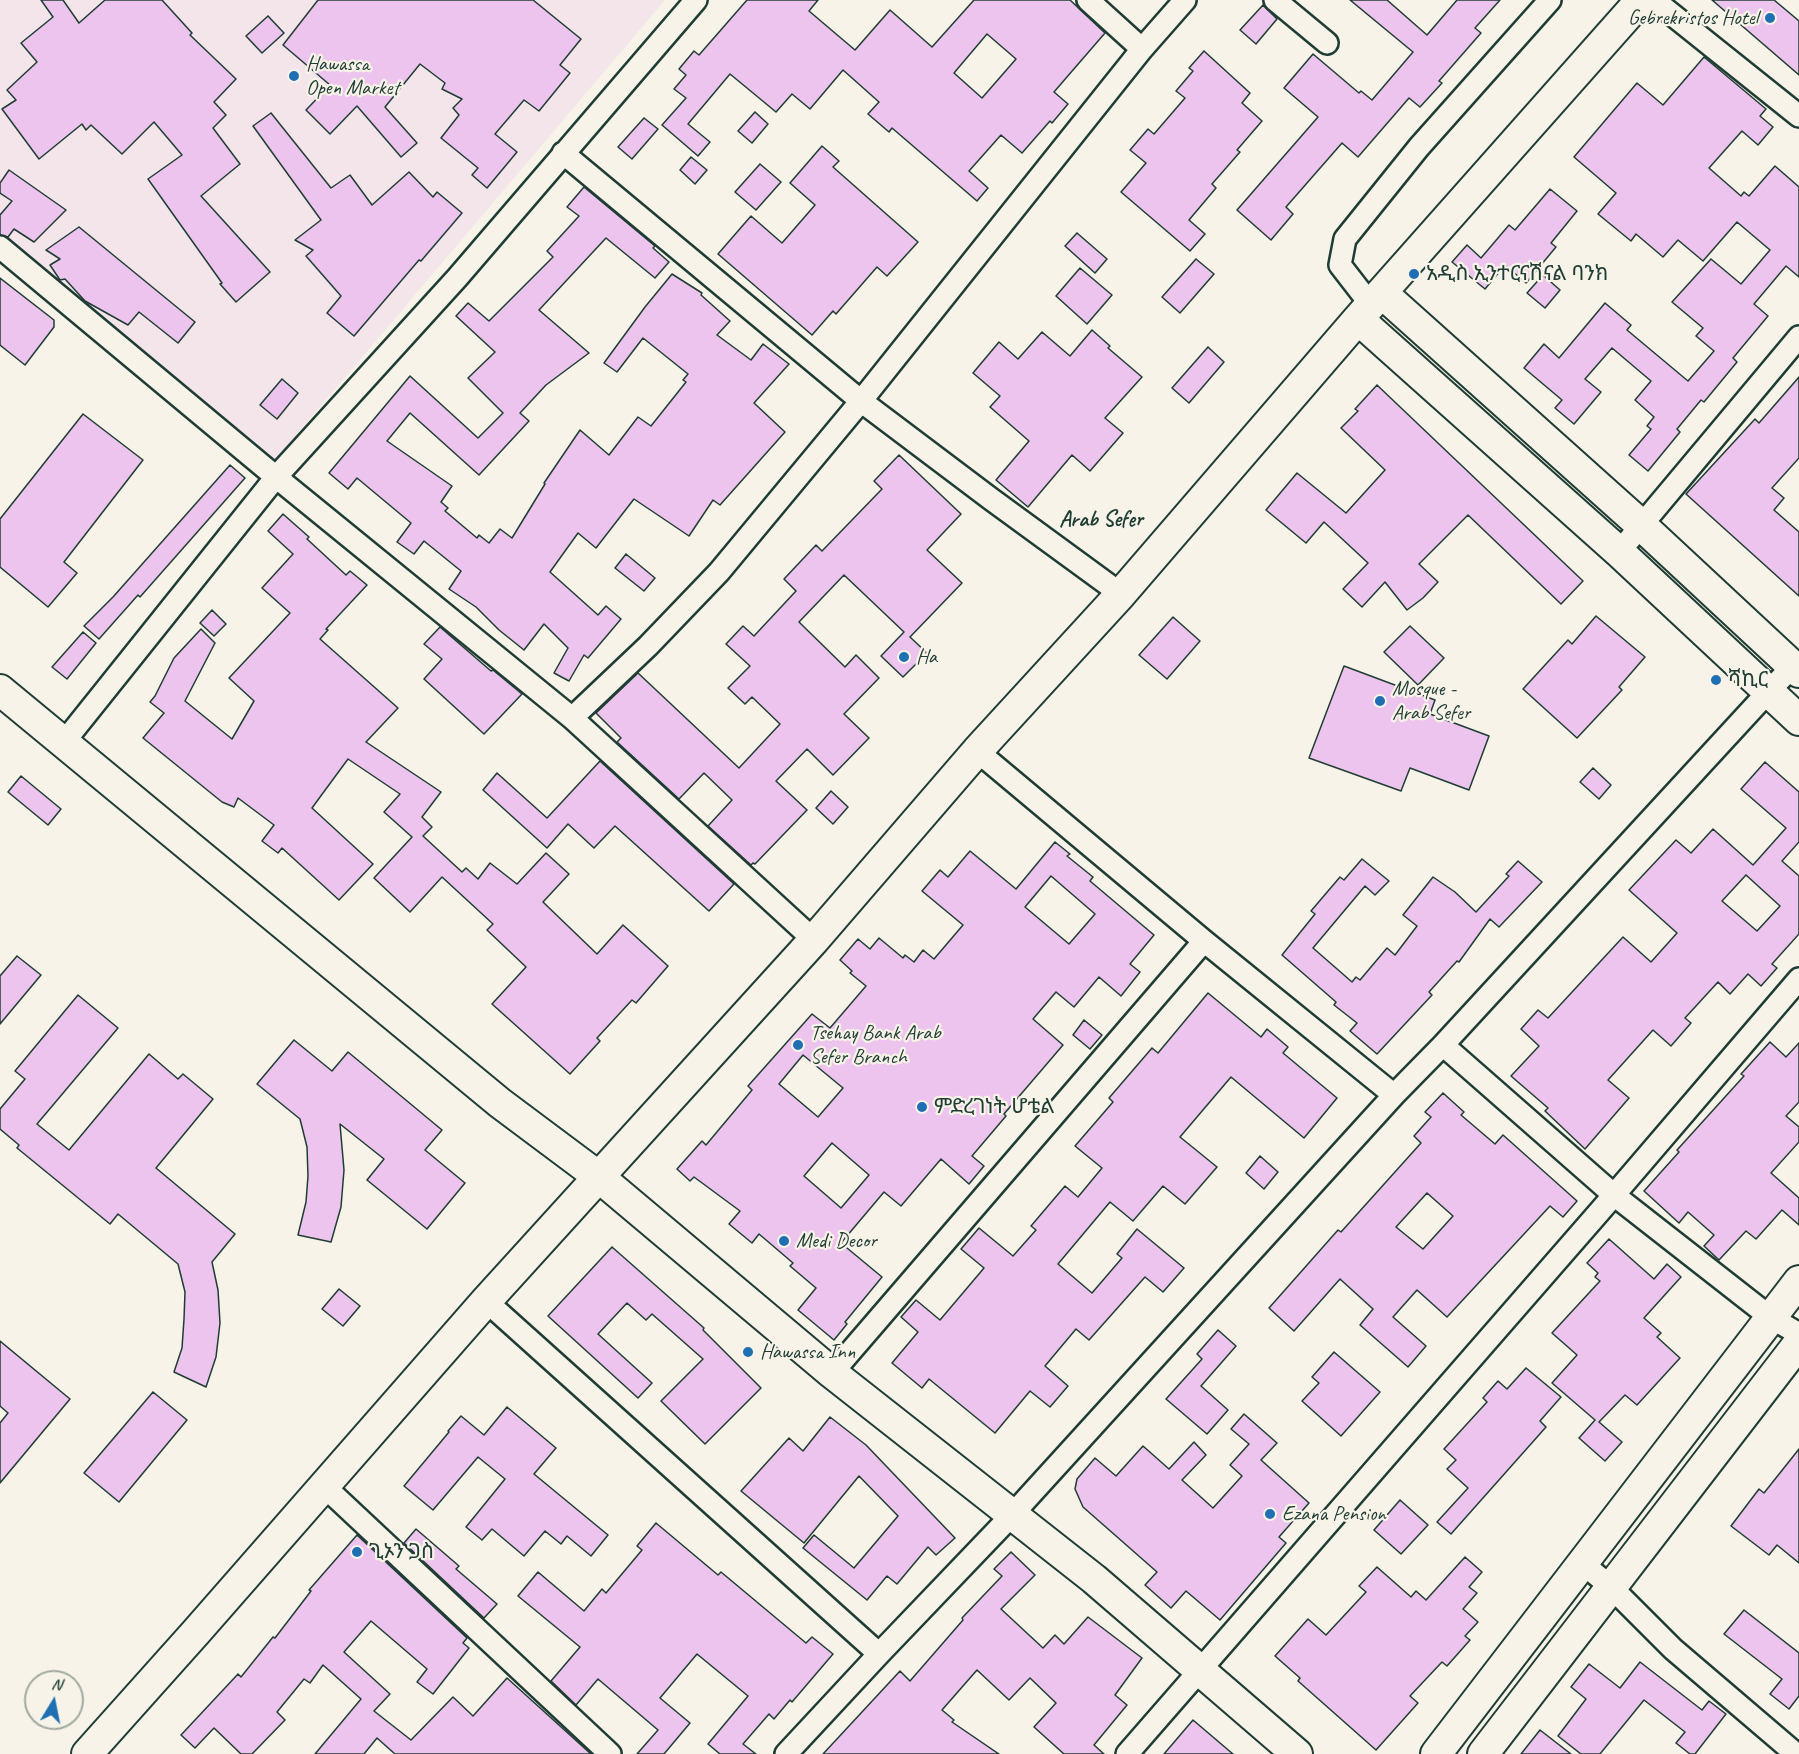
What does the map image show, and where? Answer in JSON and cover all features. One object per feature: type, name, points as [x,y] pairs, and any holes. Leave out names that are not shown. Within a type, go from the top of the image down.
[{"type":"street","points":[[64,742],[276,477],[457,278],[696,0]]},
{"type":"street","points":[[1088,0],[1142,49]]},
{"type":"street","points":[[572,718],[648,646],[719,572],[861,401],[1142,49],[1185,0]]},
{"type":"street","points":[[1275,0],[1326,43]]},
{"type":"street","points":[[1550,0],[1419,147],[1345,239],[1340,266],[1370,306],[1619,552],[1799,720]]},
{"type":"street","points":[[87,1754],[486,1301],[814,940],[977,751],[1121,594],[1370,306],[1641,0]]},
{"type":"street","points":[[1653,0],[1799,116]]},
{"type":"street","points":[[563,153],[861,401],[1121,594]]},
{"type":"street","points":[[0,247],[276,477],[572,718],[814,940]]},
{"type":"street","points":[[786,1754],[1011,1516],[1394,1095],[1443,1045],[1768,692],[1796,669],[1641,525],[1370,306]]},
{"type":"street","points":[[1619,552],[1799,337]]},
{"type":"street","points":[[0,690],[500,1103],[599,1177],[832,1372],[1094,1580],[1297,1754]]},
{"type":"street","points":[[977,751],[1204,942],[1394,1095]]},
{"type":"street","points":[[832,1372],[1204,942]]},
{"type":"street","points":[[1127,1754],[1799,979]]},
{"type":"street","points":[[1443,1045],[1614,1195],[1770,1317],[1799,1334]]},
{"type":"street","points":[[1436,1754],[1799,1281]]},
{"type":"street","points":[[486,1301],[879,1654]]},
{"type":"street","points":[[1483,1754],[1799,1343]]},
{"type":"street","points":[[324,1486],[610,1754]]},
{"type":"street","points":[[1581,1563],[1611,1587],[1673,1649],[1796,1754]]},
{"type":"shaded area","points":[[0,0],[665,0],[269,467],[0,238]]},
{"type":"building","points":[[41,0],[63,0],[79,23],[105,0],[162,0],[192,33],[190,35],[236,79],[214,102],[226,115],[213,128],[240,164],[201,196],[270,272],[236,302],[220,284],[222,283],[148,179],[182,155],[154,122],[122,154],[91,125],[86,130],[82,124],[39,159],[2,109],[16,100],[7,90],[37,62],[21,43],[53,17]]},
{"type":"building","points":[[318,0],[533,0],[581,39],[560,65],[570,73],[539,111],[524,100],[495,134],[517,152],[487,188],[472,175],[478,168],[441,138],[459,115],[453,108],[462,99],[442,89],[445,83],[420,64],[385,107],[417,143],[401,157],[357,106],[330,134],[306,110],[330,85],[283,45]]},
{"type":"building","points":[[747,0],[818,0],[809,11],[855,50],[890,10],[932,47],[974,0],[1070,0],[1105,33],[1054,92],[1068,104],[1052,123],[1050,121],[1022,153],[1001,135],[969,171],[988,188],[977,201],[892,128],[889,132],[868,114],[879,102],[843,70],[810,109],[792,94],[776,112],[730,74],[688,124],[710,142],[698,156],[662,125],[686,98],[674,89],[686,75],[679,69],[694,51],[699,55]],"holes":[[[987,34],[1016,59],[982,98],[954,73]]]},
{"type":"building","points":[[1350,0],[1387,0],[1427,35],[1457,0],[1500,0],[1475,28],[1481,33],[1439,81],[1442,83],[1420,107],[1409,98],[1358,157],[1342,143],[1286,207],[1293,214],[1271,240],[1237,210],[1318,117],[1284,88],[1313,54],[1359,93],[1361,91],[1372,100],[1413,52]]},
{"type":"building","points":[[1712,0],[1774,0],[1799,21],[1799,75]]},
{"type":"building","points":[[1263,5],[1277,19],[1256,44],[1240,30]]},
{"type":"building","points":[[268,16],[284,33],[262,53],[246,36]]},
{"type":"building","points":[[1204,51],[1250,93],[1242,103],[1262,121],[1237,150],[1240,152],[1212,184],[1216,188],[1189,220],[1205,234],[1190,251],[1121,192],[1146,163],[1130,150],[1148,129],[1154,134],[1185,98],[1176,91],[1193,71],[1189,68]]},
{"type":"building","points":[[1704,57],[1766,109],[1760,116],[1773,127],[1758,145],[1742,131],[1709,168],[1741,196],[1744,192],[1749,196],[1775,166],[1799,187],[1799,277],[1786,266],[1754,304],[1768,316],[1733,358],[1737,362],[1704,402],[1701,400],[1677,429],[1680,432],[1648,471],[1629,455],[1651,429],[1647,426],[1654,417],[1635,400],[1651,381],[1612,348],[1585,379],[1601,392],[1574,424],[1555,408],[1562,400],[1524,368],[1544,344],[1559,358],[1605,303],[1631,325],[1627,330],[1688,381],[1714,351],[1696,336],[1703,328],[1672,302],[1711,259],[1741,284],[1770,250],[1737,222],[1703,261],[1678,240],[1663,257],[1636,234],[1631,241],[1598,214],[1616,193],[1574,157],[1637,83],[1663,105]]},
{"type":"building","points":[[755,112],[768,124],[752,143],[738,131]]},
{"type":"building","points":[[271,113],[331,188],[350,175],[372,205],[409,172],[433,197],[437,192],[462,213],[354,336],[327,313],[341,296],[306,256],[313,250],[295,240],[321,220],[253,126]]},
{"type":"building","points":[[644,118],[658,129],[632,159],[618,147]]},
{"type":"building","points":[[822,146],[839,161],[833,167],[918,242],[887,276],[877,267],[836,314],[833,311],[812,335],[718,254],[751,216],[782,243],[815,205],[790,183]]},
{"type":"building","points":[[691,157],[707,170],[695,184],[680,170]]},
{"type":"building","points":[[760,164],[781,182],[756,210],[735,192]]},
{"type":"building","points":[[9,170],[66,210],[34,242],[14,229],[8,237],[0,235],[0,215],[12,201],[0,193],[0,183]]},
{"type":"building","points":[[584,187],[655,246],[653,248],[669,262],[655,278],[606,238],[539,310],[589,353],[546,385],[520,413],[529,421],[479,475],[410,413],[387,441],[452,486],[441,502],[448,508],[445,511],[477,538],[479,535],[489,543],[500,529],[512,538],[544,483],[580,430],[609,455],[638,417],[651,426],[686,382],[683,380],[688,374],[643,338],[617,372],[604,363],[672,274],[702,293],[701,295],[730,321],[717,335],[751,360],[763,344],[789,364],[754,403],[785,432],[720,505],[713,500],[689,536],[634,499],[596,548],[578,533],[550,572],[598,615],[606,606],[621,619],[588,658],[584,655],[569,681],[554,673],[568,648],[544,624],[524,650],[476,607],[449,589],[461,571],[424,541],[414,554],[397,542],[411,523],[357,478],[348,489],[329,473],[410,376],[478,438],[503,413],[468,378],[495,352],[456,316],[468,303],[489,321],[553,257],[547,251],[579,216],[567,207]]},
{"type":"building","points":[[1550,189],[1577,211],[1551,243],[1556,247],[1526,283],[1505,265],[1485,289],[1452,262],[1467,245],[1481,258],[1509,225],[1515,230]]},
{"type":"building","points":[[79,227],[195,322],[178,343],[139,312],[128,325],[85,301],[65,279],[60,280],[50,265],[60,259],[46,250]]},
{"type":"building","points":[[1077,233],[1107,259],[1095,273],[1065,246]]},
{"type":"building","points":[[1196,259],[1214,274],[1180,313],[1162,297]]},
{"type":"building","points":[[1080,268],[1112,295],[1087,324],[1056,296]]},
{"type":"building","points":[[1543,275],[1560,290],[1545,308],[1527,293]]},
{"type":"building","points":[[0,278],[54,320],[54,327],[25,365],[0,345]]},
{"type":"building","points":[[1092,330],[1110,346],[1108,348],[1142,377],[1105,418],[1123,433],[1090,471],[1072,455],[1028,507],[996,480],[1029,441],[990,407],[1000,396],[973,373],[999,342],[1018,359],[1042,332],[1070,356]]},
{"type":"building","points":[[1208,347],[1224,362],[1189,403],[1172,388]]},
{"type":"building","points":[[1799,377],[1799,458],[1772,488],[1784,498],[1774,510],[1799,532],[1799,596],[1686,494],[1755,419],[1759,423]]},
{"type":"building","points":[[282,379],[298,393],[277,419],[260,405]]},
{"type":"building","points":[[1377,385],[1583,581],[1561,604],[1468,515],[1419,564],[1438,582],[1423,598],[1407,610],[1385,582],[1362,607],[1343,589],[1368,563],[1324,522],[1306,543],[1266,510],[1297,473],[1346,513],[1385,470],[1341,428],[1358,411],[1355,409]]},
{"type":"building","points":[[83,414],[143,460],[64,562],[77,573],[48,607],[0,567],[0,519]]},
{"type":"building","points":[[899,455],[961,514],[927,550],[962,583],[910,637],[927,653],[903,677],[881,656],[904,632],[844,575],[799,622],[845,667],[856,655],[879,678],[844,714],[869,738],[833,775],[807,749],[776,781],[807,810],[755,864],[751,865],[708,826],[732,800],[704,773],[679,799],[617,742],[621,738],[596,713],[638,673],[739,768],[780,724],[752,697],[745,704],[728,688],[750,666],[726,644],[743,626],[754,636],[796,591],[784,579],[816,545],[822,551],[882,489],[874,481]]},
{"type":"building","points":[[230,465],[245,478],[140,597],[138,595],[99,639],[84,626],[113,597]]},
{"type":"building","points":[[283,514],[346,575],[350,571],[367,585],[326,629],[328,630],[320,639],[398,708],[366,742],[441,792],[422,817],[432,827],[423,836],[462,872],[466,868],[478,879],[490,863],[517,884],[546,853],[569,874],[543,902],[597,954],[623,925],[668,966],[636,1003],[632,1000],[597,1038],[600,1041],[570,1074],[492,1004],[526,967],[487,930],[493,924],[442,877],[410,912],[374,878],[412,837],[384,812],[400,794],[348,759],[312,808],[373,864],[339,900],[282,848],[278,853],[262,841],[274,825],[238,798],[234,807],[222,802],[143,738],[164,713],[150,702],[174,658],[201,629],[215,643],[185,701],[232,739],[254,701],[229,678],[290,613],[262,588],[293,554],[268,531]]},
{"type":"building","points":[[626,554],[655,578],[644,591],[615,568]]},
{"type":"building","points":[[212,610],[226,624],[214,636],[200,623]]},
{"type":"building","points":[[1596,616],[1645,657],[1619,687],[1622,690],[1577,738],[1523,689],[1568,640],[1572,644]]},
{"type":"building","points":[[1173,617],[1200,641],[1167,679],[1139,655]]},
{"type":"building","points":[[1410,626],[1444,658],[1418,685],[1384,652]]},
{"type":"building","points":[[440,627],[491,671],[493,670],[522,694],[484,734],[424,679],[442,659],[424,644]]},
{"type":"building","points":[[83,632],[96,643],[67,679],[52,667]]},
{"type":"building","points":[[1344,666],[1435,700],[1430,714],[1489,736],[1469,790],[1410,768],[1401,791],[1309,758]]},
{"type":"building","points":[[600,761],[734,884],[709,911],[615,826],[594,848],[568,824],[547,848],[483,790],[497,773],[547,818]]},
{"type":"building","points":[[1765,762],[1799,792],[1799,842],[1782,861],[1799,876],[1799,934],[1772,964],[1777,968],[1761,986],[1748,974],[1730,994],[1718,982],[1685,1018],[1691,1023],[1671,1046],[1653,1030],[1608,1080],[1629,1098],[1585,1149],[1545,1111],[1548,1108],[1511,1076],[1539,1046],[1521,1029],[1538,1010],[1548,1018],[1623,937],[1651,962],[1677,933],[1629,890],[1676,840],[1691,853],[1713,829],[1753,865],[1786,828],[1741,789]],"holes":[[[1746,875],[1780,906],[1757,931],[1722,901]]]},
{"type":"building","points":[[1593,768],[1611,785],[1599,799],[1580,782]]},
{"type":"building","points":[[21,776],[61,809],[48,825],[8,792]]},
{"type":"building","points":[[831,791],[848,807],[833,824],[816,808]]},
{"type":"building","points":[[1055,842],[1070,854],[1067,856],[1093,877],[1090,881],[1154,935],[1130,964],[1140,972],[1121,996],[1099,977],[1074,1007],[1056,992],[1033,1019],[1063,1045],[1004,1114],[1006,1116],[972,1156],[984,1166],[969,1184],[941,1159],[901,1206],[884,1192],[841,1243],[882,1277],[845,1322],[847,1324],[834,1340],[798,1310],[816,1288],[790,1266],[793,1263],[759,1234],[752,1243],[729,1224],[740,1211],[694,1177],[690,1181],[677,1169],[702,1141],[706,1145],[752,1090],[748,1086],[812,1014],[830,1028],[866,986],[850,973],[852,971],[840,960],[858,939],[870,949],[879,938],[903,958],[905,955],[914,962],[923,950],[934,959],[963,925],[922,891],[940,870],[948,877],[970,851],[1016,889]],"holes":[[[1051,876],[1095,914],[1069,944],[1025,907]],[[803,1055],[843,1088],[818,1117],[779,1084]],[[832,1143],[869,1175],[841,1208],[804,1176]]]},
{"type":"building","points":[[1362,859],[1389,881],[1375,895],[1365,886],[1313,948],[1352,982],[1356,977],[1360,980],[1387,948],[1395,955],[1417,926],[1403,915],[1433,877],[1455,892],[1476,912],[1509,876],[1506,874],[1518,861],[1542,882],[1499,927],[1490,919],[1459,962],[1457,961],[1429,992],[1432,995],[1377,1054],[1350,1031],[1357,1023],[1334,1005],[1336,1002],[1282,955],[1315,914],[1311,911],[1340,877],[1344,880]]},
{"type":"building","points":[[17,956],[41,975],[0,1024],[0,976]]},
{"type":"building","points":[[1208,993],[1261,1037],[1267,1029],[1288,1047],[1283,1053],[1337,1098],[1304,1138],[1231,1077],[1180,1137],[1217,1167],[1185,1204],[1163,1186],[1133,1221],[1110,1202],[1058,1264],[1092,1293],[1122,1258],[1117,1254],[1137,1229],[1184,1268],[1163,1292],[1145,1277],[1089,1340],[1076,1329],[1045,1366],[1068,1386],[1050,1407],[1030,1391],[995,1433],[929,1379],[922,1388],[892,1363],[918,1332],[901,1317],[916,1300],[940,1320],[984,1268],[961,1249],[979,1228],[1013,1256],[1036,1230],[1031,1226],[1065,1186],[1078,1197],[1102,1168],[1075,1146],[1113,1102],[1109,1098],[1152,1048],[1158,1053]]},
{"type":"building","points":[[78,995],[118,1028],[37,1124],[69,1150],[149,1054],[178,1079],[183,1074],[213,1099],[156,1168],[235,1234],[212,1262],[218,1290],[220,1323],[216,1357],[206,1387],[174,1372],[182,1348],[185,1292],[178,1264],[118,1214],[110,1224],[17,1148],[19,1145],[0,1129],[0,1109],[25,1079],[15,1071]]},
{"type":"building","points":[[1084,1020],[1102,1035],[1090,1049],[1073,1035]]},
{"type":"building","points":[[294,1040],[332,1071],[348,1052],[442,1130],[425,1150],[465,1183],[427,1229],[367,1180],[384,1159],[340,1124],[344,1170],[341,1207],[331,1242],[298,1235],[306,1202],[308,1176],[307,1147],[300,1119],[257,1084]]},
{"type":"building","points":[[1770,1042],[1786,1057],[1799,1043],[1799,1102],[1786,1116],[1799,1127],[1799,1142],[1771,1173],[1799,1198],[1799,1225],[1782,1210],[1756,1239],[1746,1231],[1719,1260],[1704,1246],[1714,1235],[1688,1212],[1679,1223],[1644,1191],[1679,1152],[1677,1150],[1744,1076],[1741,1074]]},
{"type":"building","points":[[1443,1093],[1464,1112],[1461,1115],[1495,1144],[1503,1135],[1577,1201],[1563,1217],[1550,1206],[1447,1317],[1417,1290],[1393,1317],[1426,1346],[1408,1367],[1360,1325],[1373,1309],[1340,1279],[1294,1331],[1269,1308],[1338,1230],[1341,1232],[1421,1143],[1414,1136],[1431,1117],[1425,1112]],"holes":[[[1427,1193],[1453,1216],[1423,1249],[1396,1227]]]},
{"type":"building","points":[[1260,1156],[1278,1172],[1264,1189],[1246,1173]]},
{"type":"building","points":[[1609,1239],[1654,1279],[1667,1264],[1681,1277],[1644,1318],[1661,1333],[1657,1337],[1680,1358],[1637,1405],[1625,1395],[1599,1422],[1622,1442],[1605,1461],[1579,1438],[1595,1420],[1552,1383],[1577,1355],[1552,1333],[1600,1281],[1595,1277],[1598,1273],[1587,1263]]},
{"type":"building","points":[[612,1247],[704,1328],[703,1330],[761,1388],[705,1444],[661,1401],[703,1359],[652,1314],[646,1320],[627,1303],[598,1334],[652,1383],[638,1398],[548,1316]]},
{"type":"building","points":[[339,1289],[360,1306],[343,1326],[322,1309]]},
{"type":"building","points":[[1218,1330],[1236,1346],[1201,1386],[1228,1410],[1207,1434],[1166,1399],[1202,1359],[1197,1354]]},
{"type":"building","points":[[0,1341],[70,1399],[0,1483],[0,1423],[8,1413],[0,1406]]},
{"type":"building","points":[[1334,1352],[1380,1392],[1341,1436],[1302,1401],[1319,1383],[1312,1377]]},
{"type":"building","points":[[1526,1368],[1561,1397],[1540,1421],[1546,1427],[1451,1534],[1437,1522],[1468,1488],[1447,1469],[1456,1460],[1444,1449],[1487,1402],[1483,1398],[1498,1381],[1507,1389]]},
{"type":"building","points":[[153,1392],[187,1420],[119,1502],[84,1473]]},
{"type":"building","points":[[507,1407],[556,1448],[534,1474],[608,1535],[591,1556],[567,1536],[561,1544],[545,1531],[524,1556],[492,1529],[482,1540],[466,1527],[505,1479],[478,1457],[433,1510],[404,1486],[461,1416],[484,1435]]},
{"type":"building","points":[[1244,1414],[1277,1443],[1261,1460],[1309,1503],[1279,1537],[1286,1543],[1220,1620],[1186,1591],[1171,1608],[1145,1585],[1157,1572],[1083,1507],[1075,1489],[1077,1479],[1095,1458],[1116,1476],[1143,1446],[1169,1469],[1194,1442],[1206,1455],[1182,1480],[1213,1508],[1242,1476],[1230,1465],[1249,1444],[1231,1429]]},
{"type":"building","points":[[830,1417],[866,1445],[955,1538],[936,1555],[928,1547],[897,1584],[887,1576],[867,1600],[803,1548],[814,1535],[854,1568],[898,1516],[859,1476],[804,1543],[741,1491],[789,1438],[803,1451]]},
{"type":"building","points":[[1799,1449],[1799,1563],[1777,1545],[1769,1555],[1731,1526],[1759,1489],[1764,1493]]},
{"type":"building","points":[[1400,1500],[1428,1525],[1401,1554],[1374,1530]]},
{"type":"building","points":[[656,1523],[718,1575],[721,1572],[806,1643],[812,1637],[833,1654],[792,1702],[790,1700],[774,1719],[769,1714],[743,1744],[756,1754],[720,1754],[708,1744],[748,1696],[697,1654],[660,1698],[690,1723],[664,1754],[637,1754],[658,1730],[598,1679],[576,1705],[551,1681],[580,1647],[518,1596],[538,1572],[584,1611],[602,1589],[606,1593],[642,1550],[637,1546]]},
{"type":"building","points":[[416,1529],[459,1566],[456,1569],[497,1604],[484,1618],[404,1543]]},
{"type":"building","points":[[357,1535],[467,1638],[463,1643],[469,1648],[433,1694],[417,1682],[427,1669],[371,1621],[344,1652],[390,1694],[374,1711],[411,1740],[453,1697],[473,1716],[507,1678],[591,1754],[395,1754],[377,1738],[364,1754],[315,1754],[361,1699],[323,1665],[310,1683],[304,1679],[277,1712],[285,1720],[252,1754],[241,1754],[214,1728],[195,1748],[181,1735],[238,1674],[241,1677],[273,1637],[275,1638],[311,1591],[309,1590]]},
{"type":"building","points":[[1011,1552],[1035,1575],[1001,1609],[1043,1648],[1055,1635],[1064,1644],[1088,1617],[1142,1658],[1115,1695],[1127,1705],[1094,1745],[1104,1754],[1064,1754],[1034,1727],[1056,1703],[1030,1678],[1009,1700],[977,1670],[942,1710],[954,1720],[952,1722],[999,1754],[823,1754],[900,1671],[910,1681],[963,1620],[962,1618],[1002,1576],[994,1569]]},
{"type":"building","points":[[1465,1557],[1482,1572],[1469,1587],[1477,1593],[1463,1609],[1478,1622],[1465,1636],[1470,1640],[1447,1666],[1442,1662],[1410,1696],[1418,1703],[1376,1750],[1298,1681],[1300,1678],[1275,1656],[1308,1619],[1326,1635],[1366,1592],[1359,1586],[1377,1567],[1411,1597],[1416,1591],[1426,1600]]},
{"type":"building","points":[[1744,1610],[1799,1653],[1799,1696],[1789,1709],[1770,1694],[1782,1679],[1724,1634]]},
{"type":"building","points":[[1640,1662],[1702,1710],[1709,1701],[1726,1714],[1695,1754],[1690,1754],[1676,1743],[1685,1732],[1644,1700],[1600,1754],[1581,1754],[1558,1736],[1586,1699],[1571,1687],[1589,1664],[1620,1688]]},
{"type":"building","points":[[1193,1720],[1233,1754],[1164,1754]]},
{"type":"building","points":[[1540,1730],[1571,1754],[1521,1754]]},
{"type":"place","name":"Gebrekristos Hotel","points":[[1770,18]]},
{"type":"place","name":"Hawassa Open Market","points":[[294,76]]},
{"type":"place","name":"አዲስ ኢንተርናሽናል ባንክ","points":[[1414,274]]},
{"type":"place","name":"Ha","points":[[904,657]]},
{"type":"place","name":"ሻኪር","points":[[1716,680]]},
{"type":"place","name":"Mosque - Arab Sefer","points":[[1380,701]]},
{"type":"place","name":"Tsehay Bank Arab Sefer Branch","points":[[798,1045]]},
{"type":"place","name":"ምድረገነት ሆቴል","points":[[922,1107]]},
{"type":"place","name":"Medi Decor","points":[[784,1241]]},
{"type":"place","name":"Hawassa Inn","points":[[748,1352]]},
{"type":"place","name":"Ezana Pension","points":[[1270,1514]]},
{"type":"place","name":"ጊኦን ጋስ","points":[[357,1552]]},
{"type":"district","name":"Arab Sefer","points":[[1101,520]]}]
